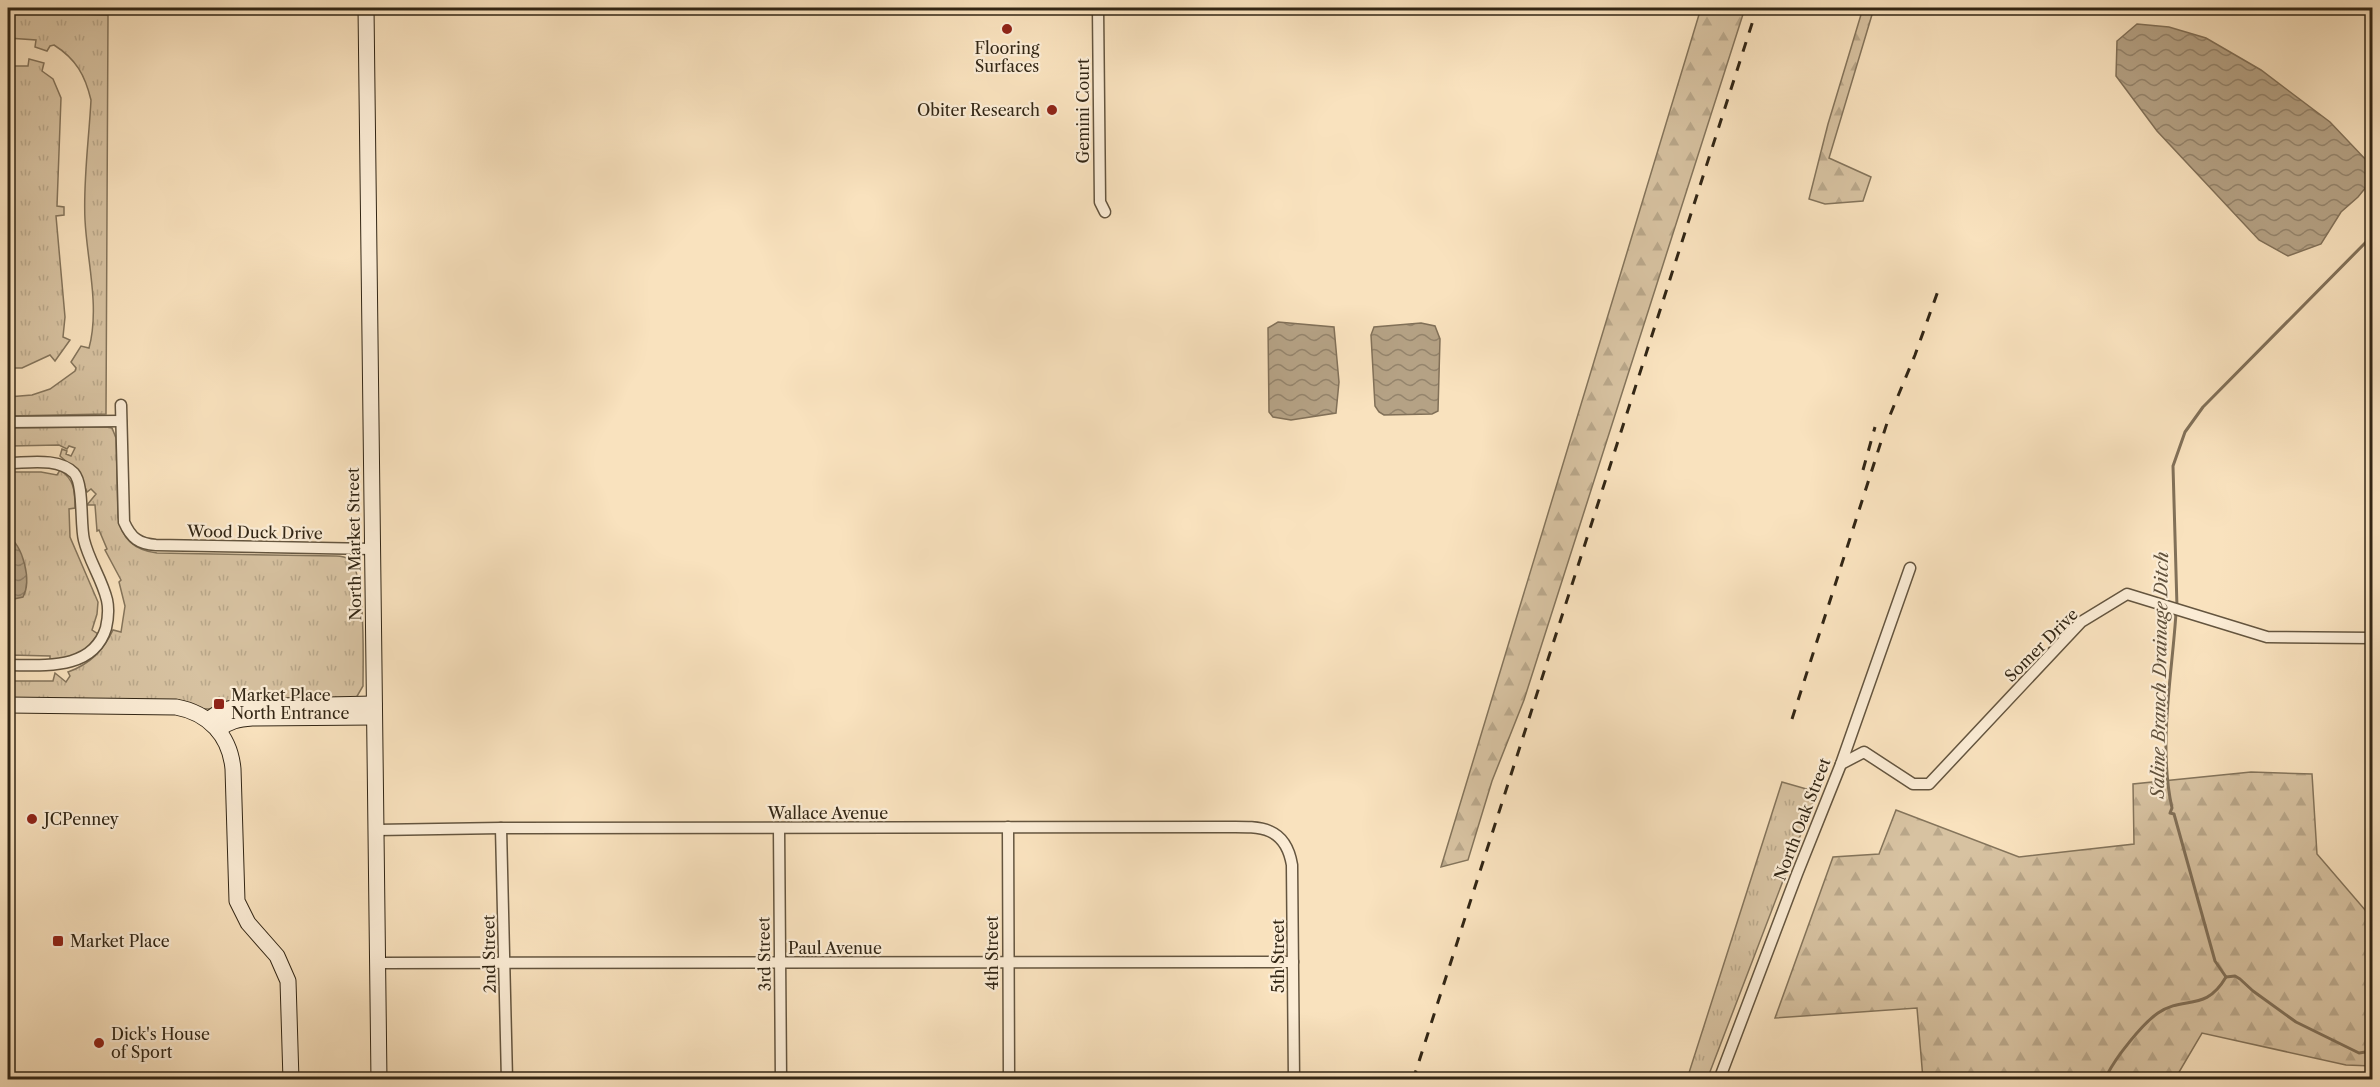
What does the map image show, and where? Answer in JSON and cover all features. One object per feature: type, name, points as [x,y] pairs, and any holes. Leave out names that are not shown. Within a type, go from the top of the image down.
[{"type":"main road","name":"North Market Street","points":[[366,8],[380,1080]]},
{"type":"main road","points":[[8,705],[176,707],[197,713],[213,725],[228,744],[232,758],[237,901],[248,923],[277,956],[288,981],[291,1080]]},
{"type":"main road","points":[[213,725],[252,718],[374,711]]},
{"type":"street","name":"Gemini Court","points":[[1098,8],[1100,202],[1105,212]]},
{"type":"street","points":[[8,422],[121,421],[121,405]]},
{"type":"street","name":"Wood Duck Drive","points":[[121,421],[124,522],[128,531],[138,541],[156,545],[372,549]]},
{"type":"street","points":[[8,463],[52,463],[63,465],[75,474],[80,487],[81,527],[85,543],[103,586],[108,604],[108,620],[98,643],[88,654],[75,661],[54,665],[8,665]]},
{"type":"street","name":"North Oak Street","points":[[1719,1080],[1841,764],[1910,568]]},
{"type":"street","name":"Somer Drive","points":[[1841,764],[1864,752],[1913,784],[1929,784],[2081,622],[2127,594],[2267,637],[2373,638]]},
{"type":"street","name":"4th Street","points":[[1008,827],[1009,1080]]},
{"type":"street","name":"Wallace Avenue","points":[[376,830],[1255,827],[1278,836]]},
{"type":"street","name":"2nd Street","points":[[501,828],[507,1080]]},
{"type":"street","name":"3rd Street","points":[[779,828],[780,1080]]},
{"type":"street","name":"5th Street","points":[[1278,836],[1287,847],[1292,865],[1294,1080]]},
{"type":"street","name":"Paul Avenue","points":[[378,963],[1293,962]]},
{"type":"green space","points":[[1701,8],[1745,8],[1524,700],[1492,781],[1468,860],[1441,867]]},
{"type":"green space","points":[[1863,8],[1874,8],[1829,158],[1871,177],[1863,201],[1825,204],[1809,199],[1828,124]]},
{"type":"green space","points":[[8,12],[108,15],[106,414],[8,416],[8,397],[32,395],[50,389],[75,371],[76,368],[71,362],[81,346],[89,348],[93,300],[85,205],[91,100],[89,91],[78,68],[62,50],[54,45],[50,46],[47,51],[35,47],[36,40],[8,38]]},
{"type":"green space","points":[[29,59],[44,63],[42,71],[53,79],[61,98],[57,206],[64,207],[64,215],[56,216],[65,317],[63,337],[70,340],[55,361],[50,355],[22,368],[8,368],[10,280],[8,265],[8,66],[28,66]]},
{"type":"green space","points":[[8,428],[112,428],[116,438],[120,525],[126,537],[136,546],[157,553],[338,556],[350,560],[359,583],[363,640],[363,686],[356,698],[224,706],[209,709],[8,700],[8,684],[11,681],[53,681],[55,673],[66,682],[70,676],[68,672],[95,656],[113,630],[121,632],[125,606],[119,582],[121,580],[105,550],[107,549],[99,530],[97,531],[95,505],[87,505],[96,494],[91,489],[87,492],[79,473],[60,456],[62,449],[71,456],[75,448],[69,446],[67,449],[59,445],[10,446]]},
{"type":"green space","points":[[60,470],[69,478],[73,487],[75,508],[69,509],[70,537],[98,602],[92,630],[98,634],[85,651],[50,663],[50,656],[10,655],[8,662],[8,472],[41,472],[57,475]]},
{"type":"green space","points":[[2251,772],[2312,774],[2317,854],[2372,918],[2372,1066],[2346,1065],[2202,1033],[2175,1079],[1923,1079],[1917,1008],[1775,1018],[1833,857],[1879,854],[1896,810],[2019,857],[2134,844],[2133,784]]},
{"type":"green space","points":[[1782,782],[1817,792],[1708,1077],[1707,1079],[1687,1079]]},
{"type":"water","points":[[2137,24],[2169,27],[2206,38],[2261,70],[2330,122],[2369,163],[2371,181],[2341,212],[2321,244],[2288,256],[2259,240],[2157,131],[2116,76],[2117,41]]},
{"type":"water","points":[[1278,322],[1334,327],[1339,382],[1336,413],[1291,420],[1273,417],[1269,412],[1268,328]]},
{"type":"water","points":[[1421,323],[1435,326],[1440,339],[1438,411],[1432,414],[1384,415],[1375,406],[1371,335],[1374,327]]},
{"type":"water","points":[[8,536],[22,555],[27,582],[23,597],[9,600]]},
{"type":"waterway","name":"Saline Branch Drainage Ditch","points":[[2177,607],[2173,466],[2185,432],[2203,407],[2372,236]]},
{"type":"waterway","name":"Saline Branch Drainage Ditch","points":[[2176,613],[2166,735],[2166,760],[2172,808],[2170,813],[2174,814],[2215,961],[2226,977],[2235,976],[2240,979],[2296,1022],[2359,1053],[2372,1051]]},
{"type":"waterway","points":[[2107,1075],[2130,1041],[2158,1013],[2210,995],[2226,977]]},
{"type":"railway","points":[[1413,1080],[1757,8]]},
{"type":"railway","points":[[1792,719],[1888,420],[1938,291]]},
{"type":"railway","points":[[1863,470],[1875,427]]},
{"type":"place","name":"Flooring Surfaces","points":[[1007,29]]},
{"type":"place","name":"Obiter Research","points":[[1052,110]]},
{"type":"place","name":"Market Place North Entrance","points":[[219,704]]},
{"type":"place","name":"JCPenney","points":[[32,819]]},
{"type":"place","name":"Market Place","points":[[58,941]]},
{"type":"place","name":"Dick's House of Sport","points":[[99,1043]]}]
